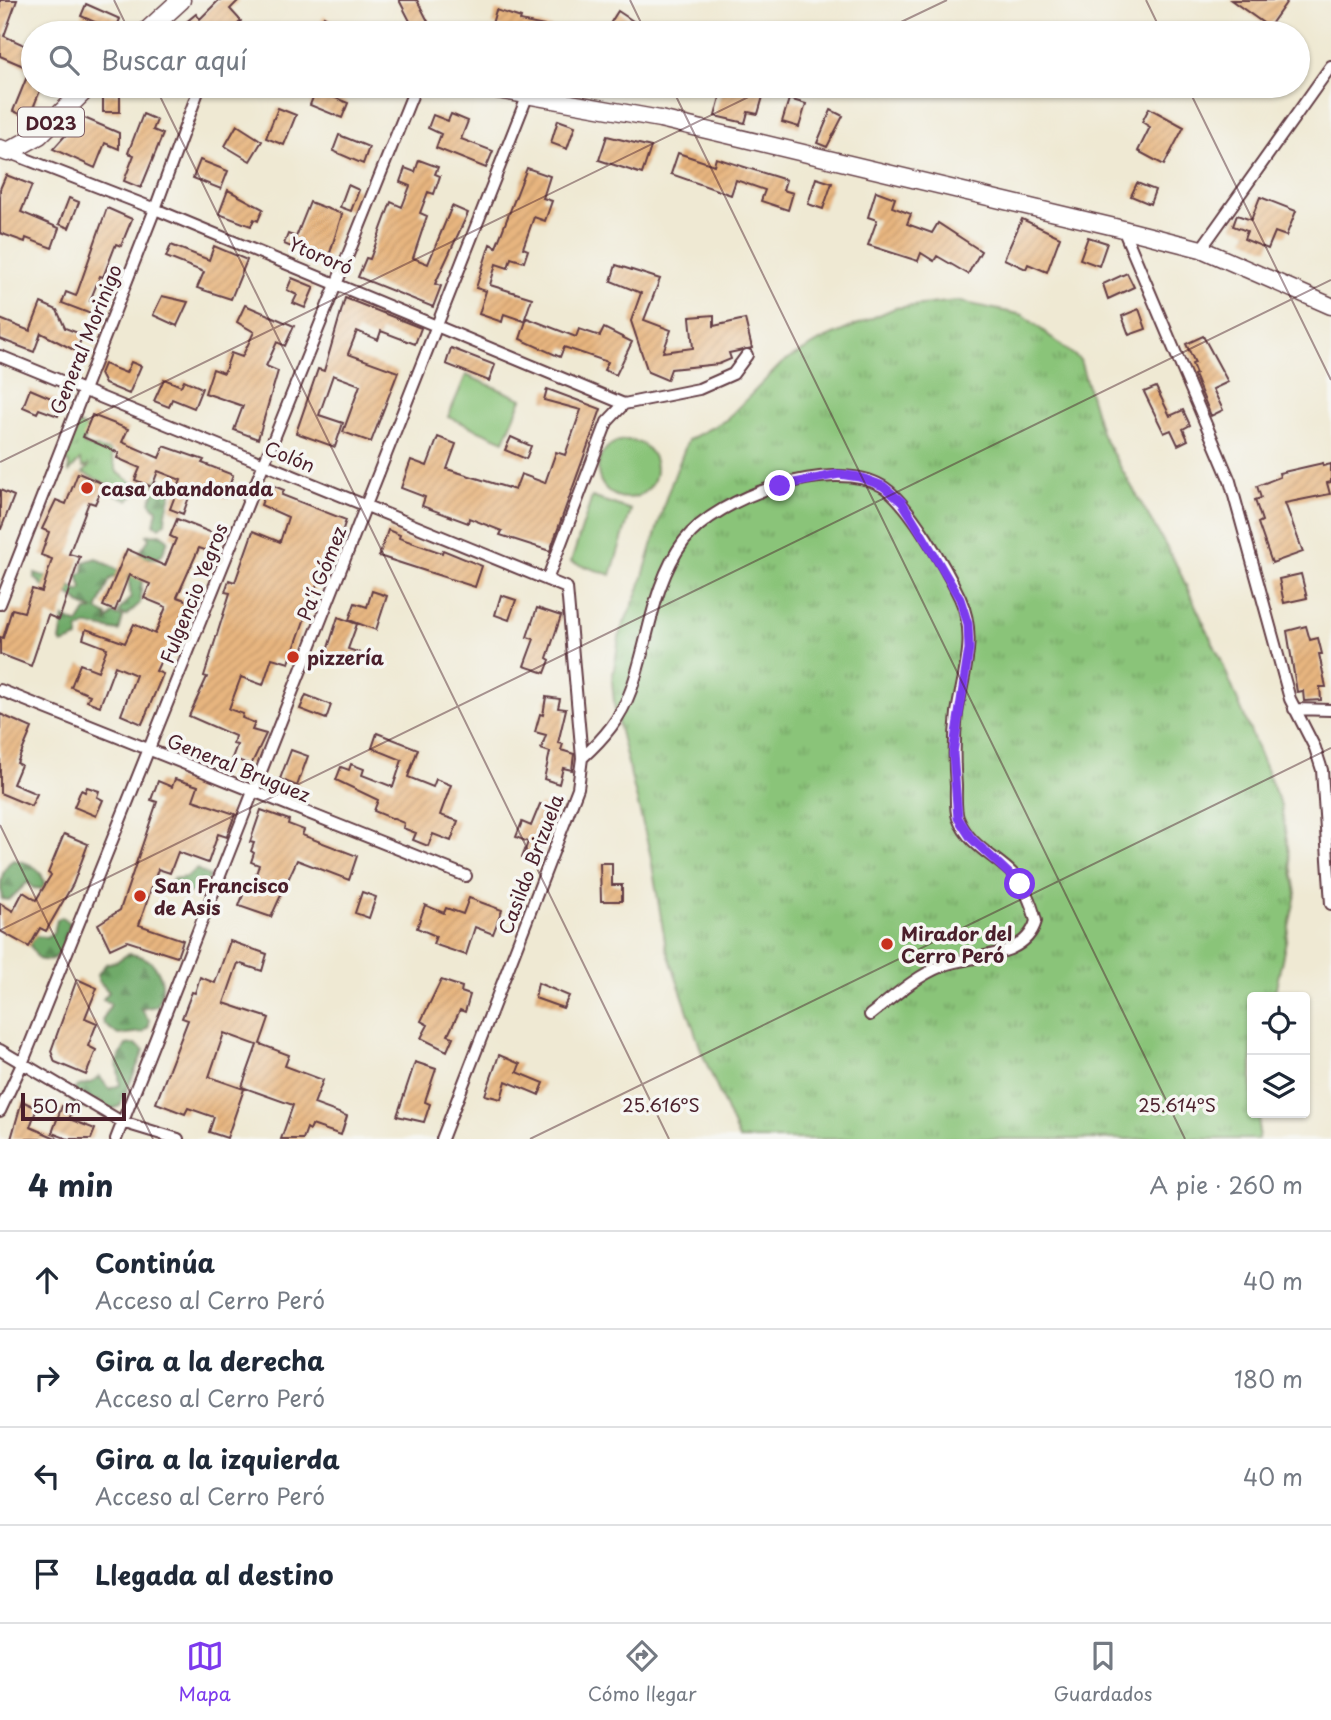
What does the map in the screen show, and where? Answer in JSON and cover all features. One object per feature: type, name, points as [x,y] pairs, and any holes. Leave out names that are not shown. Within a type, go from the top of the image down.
[{"type":"main road","points":[[158,21],[181,0]]},
{"type":"main road","name":"D023","points":[[3,152],[39,135],[77,98]]},
{"type":"main road","points":[[533,98],[660,119],[1201,249],[1331,306]]},
{"type":"street","points":[[1310,96],[1331,66]]},
{"type":"street","name":"General Morinigo","points":[[0,604],[155,209],[196,98]]},
{"type":"street","name":"Fulgencio Yegros","points":[[0,1111],[22,1064],[411,98]]},
{"type":"street","name":"Pa'í Gómez","points":[[116,1139],[527,98]]},
{"type":"street","points":[[1201,249],[1308,98]]},
{"type":"street","name":"Ytororó","points":[[3,152],[155,209],[624,404]]},
{"type":"street","points":[[1124,229],[1230,481],[1294,709],[1315,748],[1322,770],[1331,904]]},
{"type":"street","points":[[547,580],[607,422],[624,404],[699,388],[733,374],[747,355]]},
{"type":"street","name":"Colón","points":[[0,356],[567,588]]},
{"type":"street","points":[[582,758],[606,736],[619,716],[631,690],[661,587],[684,541],[707,520],[734,502],[758,492],[839,474],[859,477],[883,486],[902,502],[960,599],[968,624],[969,649],[953,753],[958,818],[971,838],[1013,874],[1027,895],[1036,922],[1030,935],[1022,942],[981,958],[941,966],[870,1015]]},
{"type":"street","name":"Casildo Brizuela","points":[[442,1139],[578,788],[582,758],[567,588]]},
{"type":"street","name":"General Bruguez","points":[[0,690],[466,876]]},
{"type":"street","points":[[1294,709],[1331,710]]},
{"type":"street","points":[[0,1050],[122,1122],[178,1139]]},
{"type":"green space","points":[[956,301],[1023,315],[1080,360],[1102,435],[1175,562],[1221,660],[1281,806],[1296,894],[1275,992],[1247,992],[1247,1118],[1260,1118],[1258,1139],[739,1139],[702,1053],[666,947],[650,853],[615,711],[612,681],[620,632],[639,590],[667,495],[688,440],[726,420],[782,363],[822,340],[895,308]]},
{"type":"green space","points":[[466,375],[522,399],[504,441],[448,417]]},
{"type":"green space","points":[[78,424],[87,428],[84,445],[110,451],[117,472],[137,486],[136,494],[128,500],[105,490],[105,483],[83,473],[90,465],[83,468],[80,460],[69,472],[69,463],[63,461]]},
{"type":"green space","points":[[621,440],[633,440],[648,448],[656,463],[656,475],[648,490],[633,498],[621,498],[606,490],[598,475],[598,463],[606,448]]},
{"type":"green space","points":[[160,478],[165,486],[172,484],[165,523],[159,527],[154,525],[157,510],[150,502],[156,488],[154,482]]},
{"type":"green space","points":[[592,497],[631,510],[611,575],[571,562]]},
{"type":"green space","points":[[160,534],[168,540],[162,555],[157,558],[144,558],[140,603],[126,616],[118,612],[131,597],[128,574],[141,557],[140,552],[149,539],[147,535]]},
{"type":"green space","points":[[96,558],[120,571],[110,579],[97,610],[107,615],[107,621],[113,614],[123,617],[119,631],[87,625],[78,630],[78,638],[62,644],[60,641],[64,617],[78,624],[86,611],[94,610],[83,606],[65,591],[49,592],[35,578],[35,573],[69,585],[79,592],[82,588],[78,575],[83,573],[84,562]]},
{"type":"green space","points":[[13,860],[36,868],[44,882],[44,889],[33,888],[28,882],[9,900],[2,899],[3,873]]},
{"type":"green space","points":[[197,869],[209,876],[207,889],[190,893],[171,884],[173,879],[186,877]]},
{"type":"green space","points":[[62,917],[70,924],[61,950],[53,959],[38,959],[30,945],[34,936],[46,937],[54,932],[57,920]]},
{"type":"green space","points":[[128,954],[138,955],[153,964],[161,979],[161,997],[157,1006],[141,1009],[149,1020],[149,1026],[143,1032],[118,1035],[104,1024],[103,1019],[111,1004],[103,999],[109,992],[98,980],[98,974],[106,964]]},
{"type":"green space","points":[[135,1044],[144,1050],[120,1106],[109,1110],[99,1100],[85,1109],[73,1106],[70,1100],[76,1087],[93,1082],[99,1076],[109,1089],[120,1085],[117,1061],[126,1045]]},
{"type":"building","points":[[0,0],[17,0],[4,36],[21,44],[21,65],[0,56]]},
{"type":"building","points":[[219,0],[239,0],[230,9],[241,21],[188,21],[196,14],[200,19]]},
{"type":"building","points":[[399,0],[417,0],[428,21],[410,21]]},
{"type":"building","points":[[1231,0],[1288,0],[1273,21],[1261,21]]},
{"type":"building","points":[[86,4],[120,19],[92,21],[81,16]]},
{"type":"building","points":[[496,10],[521,18],[520,21],[493,21]]},
{"type":"building","points":[[618,11],[633,21],[612,21]]},
{"type":"building","points":[[21,91],[21,98],[37,98],[29,118],[13,111]]},
{"type":"building","points":[[103,98],[120,98],[120,112],[103,112]]},
{"type":"building","points":[[313,98],[336,98],[348,103],[342,118],[310,105]]},
{"type":"building","points":[[720,98],[763,98],[758,114],[748,112],[745,123],[715,116]]},
{"type":"building","points":[[789,99],[806,104],[799,127],[782,122]]},
{"type":"building","points":[[278,108],[296,115],[284,145],[266,138]]},
{"type":"building","points":[[1149,108],[1184,127],[1164,165],[1138,151],[1150,127],[1142,122]]},
{"type":"building","points":[[831,110],[843,116],[827,147],[817,143]]},
{"type":"building","points":[[143,114],[157,120],[153,130],[163,134],[141,188],[124,181],[134,155],[128,153]]},
{"type":"building","points":[[451,114],[468,121],[461,139],[493,151],[486,168],[436,148],[441,134],[428,128],[433,115],[448,121]]},
{"type":"building","points":[[82,117],[119,133],[119,149],[105,143],[95,168],[53,149]]},
{"type":"building","points":[[558,120],[575,126],[567,149],[551,143]]},
{"type":"building","points":[[237,125],[262,141],[250,161],[225,146]]},
{"type":"building","points":[[339,135],[369,147],[363,164],[333,151]]},
{"type":"building","points":[[607,136],[651,147],[642,174],[599,160]]},
{"type":"building","points":[[678,153],[714,165],[716,158],[786,180],[783,190],[793,193],[788,210],[761,201],[765,190],[736,180],[731,195],[671,174]]},
{"type":"building","points":[[200,160],[228,171],[221,189],[193,178]]},
{"type":"building","points":[[419,160],[438,167],[435,174],[440,176],[434,194],[428,192],[420,213],[427,216],[413,258],[428,264],[452,206],[468,213],[435,284],[441,286],[433,307],[358,277],[366,258],[370,259],[391,202],[402,207],[410,186],[400,182],[405,168],[415,172]]},
{"type":"building","points":[[527,168],[550,176],[543,198],[552,201],[545,221],[534,217],[523,248],[528,250],[524,262],[511,258],[508,268],[496,264],[490,285],[532,298],[524,321],[504,314],[502,322],[479,314],[486,291],[476,288],[490,244],[496,247]]},
{"type":"building","points":[[6,175],[32,185],[21,212],[59,228],[52,248],[26,238],[25,242],[0,233],[0,189]]},
{"type":"building","points":[[816,178],[832,183],[823,209],[808,204]]},
{"type":"building","points":[[1137,183],[1155,190],[1150,204],[1131,196]]},
{"type":"building","points":[[348,185],[359,190],[351,211],[340,207]]},
{"type":"building","points":[[228,190],[263,209],[258,221],[254,219],[251,226],[219,214]]},
{"type":"building","points":[[876,191],[895,198],[892,207],[911,214],[907,224],[932,233],[938,223],[981,251],[968,274],[937,256],[934,261],[921,253],[918,261],[868,245],[877,220],[868,217]]},
{"type":"building","points":[[1260,197],[1296,211],[1286,236],[1275,232],[1268,249],[1244,239],[1247,231],[1233,226],[1237,215],[1251,220]]},
{"type":"building","points":[[69,198],[79,202],[69,228],[59,224]]},
{"type":"building","points":[[310,202],[342,214],[329,256],[323,260],[284,244],[288,234],[296,237]]},
{"type":"building","points":[[107,208],[132,219],[121,246],[116,244],[103,277],[100,276],[90,301],[96,304],[91,314],[62,303],[66,292],[76,296]]},
{"type":"building","points":[[1022,219],[1060,237],[1047,272],[1028,264],[1026,269],[1004,259]]},
{"type":"building","points":[[1088,237],[1107,243],[1099,266],[1080,259]]},
{"type":"building","points":[[171,245],[209,260],[214,246],[247,260],[231,299],[197,288],[204,272],[166,257]]},
{"type":"building","points":[[616,265],[660,279],[644,320],[671,330],[663,352],[693,348],[690,317],[714,315],[714,326],[745,319],[752,348],[729,353],[731,359],[719,364],[671,369],[667,380],[648,372],[631,321],[641,293],[611,281]]},
{"type":"building","points":[[1127,273],[1134,287],[1108,299],[1103,284]]},
{"type":"building","points":[[292,278],[314,287],[305,308],[293,303],[297,295],[287,290]]},
{"type":"building","points":[[162,296],[188,302],[177,326],[153,315]]},
{"type":"building","points":[[345,298],[421,328],[415,344],[381,331],[378,340],[357,331],[348,354],[398,372],[371,442],[343,432],[360,385],[333,375],[319,415],[343,423],[335,447],[296,433],[318,369],[324,371]]},
{"type":"building","points":[[41,303],[57,310],[65,328],[83,335],[76,351],[41,333],[34,352],[0,339],[0,319],[30,331]]},
{"type":"building","points":[[245,305],[294,326],[285,346],[277,342],[266,366],[278,371],[258,439],[234,430],[243,406],[205,393],[213,369],[224,373],[231,353],[242,357],[254,332],[237,322]]},
{"type":"building","points":[[1139,309],[1146,329],[1129,335],[1122,316]]},
{"type":"building","points":[[527,318],[576,337],[579,329],[600,336],[604,328],[632,342],[616,375],[604,370],[608,362],[564,347],[560,357],[520,339]]},
{"type":"building","points":[[1203,336],[1228,382],[1213,389],[1223,410],[1211,416],[1194,375],[1196,374],[1192,364],[1195,363],[1186,344]]},
{"type":"building","points":[[451,348],[495,365],[489,381],[446,364]]},
{"type":"building","points":[[131,362],[141,366],[129,394],[105,384],[100,374],[104,364],[126,373]]},
{"type":"building","points":[[164,379],[181,386],[184,380],[202,388],[194,408],[172,399],[169,407],[154,401]]},
{"type":"building","points":[[1156,387],[1170,416],[1183,410],[1190,425],[1183,429],[1188,440],[1178,445],[1171,430],[1164,433],[1144,392]]},
{"type":"building","points":[[30,389],[63,403],[58,416],[39,409],[37,413],[23,407]]},
{"type":"building","points":[[547,389],[601,409],[550,551],[500,535],[502,531],[469,518],[468,523],[422,506],[425,497],[401,488],[411,460],[427,466],[438,437],[456,444],[447,469],[515,490],[521,474],[545,483],[556,452],[565,455],[581,410],[544,400]]},
{"type":"building","points":[[92,415],[128,429],[122,442],[159,458],[164,446],[204,460],[202,463],[233,475],[225,498],[193,486],[183,514],[170,509],[181,480],[158,471],[152,487],[135,480],[140,468],[117,458],[119,453],[83,437]]},
{"type":"building","points":[[511,437],[531,446],[526,459],[505,450]]},
{"type":"building","points":[[1323,463],[1323,466],[1331,464],[1331,482],[1327,483],[1330,494],[1285,503],[1303,552],[1272,563],[1258,523],[1262,521],[1255,500],[1261,498],[1257,486],[1280,477],[1279,473]]},
{"type":"building","points":[[78,473],[104,484],[95,504],[89,502],[69,554],[80,557],[59,620],[48,615],[31,666],[0,654],[0,637],[3,638],[12,609],[24,612],[32,589],[42,592],[52,559],[41,555],[49,532],[42,529],[56,500],[66,504]]},
{"type":"building","points":[[269,484],[284,490],[282,495],[346,520],[340,538],[334,536],[289,663],[272,658],[263,685],[241,677],[229,709],[243,714],[242,718],[255,723],[252,730],[266,734],[251,765],[232,758],[237,745],[233,744],[235,736],[189,716],[207,677],[204,676],[230,593],[225,592],[229,580],[235,582],[253,531],[280,542],[288,517],[261,505]]},
{"type":"building","points":[[0,490],[14,496],[1,529],[0,529]]},
{"type":"building","points":[[177,519],[215,534],[208,551],[199,548],[177,597],[189,601],[156,671],[163,674],[142,724],[121,715],[136,675],[115,666],[100,706],[87,701],[90,695],[71,687],[80,664],[98,671],[107,648],[83,639],[86,629],[125,643],[134,624],[155,634],[166,607],[144,598],[150,584],[129,575],[115,611],[103,606],[127,549],[165,566],[176,539],[170,536]]},
{"type":"building","points":[[388,530],[400,535],[399,538],[442,553],[443,550],[482,566],[475,587],[379,556]]},
{"type":"building","points":[[1301,574],[1307,598],[1284,603],[1279,579]]},
{"type":"building","points":[[372,591],[387,596],[376,630],[349,620],[355,603],[367,607]]},
{"type":"building","points":[[501,595],[516,600],[509,620],[495,615]]},
{"type":"building","points":[[537,608],[561,616],[547,658],[550,660],[545,673],[524,666],[534,639],[527,637]]},
{"type":"building","points":[[338,617],[357,624],[348,649],[360,653],[356,665],[326,654]]},
{"type":"building","points":[[1306,626],[1310,640],[1318,638],[1322,654],[1319,654],[1326,687],[1320,687],[1321,700],[1304,701],[1303,691],[1297,692],[1287,631]]},
{"type":"building","points":[[306,695],[331,705],[326,719],[300,709]]},
{"type":"building","points":[[546,697],[560,699],[558,708],[566,709],[558,743],[563,744],[561,750],[574,754],[572,770],[563,768],[559,784],[544,779],[550,752],[541,749],[546,735],[535,732],[540,714],[543,715]]},
{"type":"building","points":[[0,714],[32,728],[17,763],[21,765],[13,784],[37,794],[31,806],[0,793]]},
{"type":"building","points":[[377,733],[418,749],[408,777],[433,787],[436,779],[451,785],[440,815],[458,821],[451,841],[433,834],[428,846],[413,840],[416,833],[403,828],[404,823],[374,811],[378,800],[336,780],[341,767],[349,770],[351,764],[364,769],[362,775],[393,787],[402,760],[372,748]]},
{"type":"building","points":[[291,750],[308,756],[297,786],[280,779]]},
{"type":"building","points":[[175,779],[198,786],[193,800],[235,814],[227,837],[218,834],[208,863],[178,852],[170,873],[158,869],[139,925],[183,940],[177,957],[127,941],[110,949],[98,924],[120,910],[157,802],[151,800],[158,781],[172,787]]},
{"type":"building","points":[[87,787],[99,791],[97,797],[103,800],[96,816],[74,807],[81,790],[85,792]]},
{"type":"building","points":[[540,804],[556,810],[532,862],[522,858],[528,842],[516,837],[522,822],[531,826]]},
{"type":"building","points":[[261,810],[289,820],[288,824],[304,830],[302,835],[357,856],[349,880],[297,860],[271,917],[239,906],[245,890],[250,892],[259,865],[251,862],[254,843],[250,842]]},
{"type":"building","points":[[64,834],[88,844],[73,884],[46,931],[40,928],[29,947],[0,931],[0,903],[13,911],[23,892],[36,900],[51,875],[48,873]]},
{"type":"building","points":[[600,863],[612,863],[612,885],[622,885],[622,901],[601,901]]},
{"type":"building","points":[[362,892],[376,897],[369,918],[355,913]]},
{"type":"building","points":[[469,898],[502,910],[493,934],[475,927],[466,955],[433,944],[436,936],[417,928],[425,905],[444,913],[446,908],[463,914]]},
{"type":"building","points":[[230,941],[267,954],[262,971],[238,963],[224,1003],[269,1018],[260,1044],[289,1055],[285,1066],[323,1080],[314,1104],[347,1116],[341,1135],[312,1125],[310,1130],[307,1128],[303,1139],[281,1139],[293,1105],[242,1087],[257,1045],[224,1033],[209,1077],[244,1089],[227,1138],[209,1132],[214,1117],[188,1108],[185,1114],[156,1103],[188,1020],[182,1018],[192,992],[195,993],[200,977],[215,983]]},
{"type":"building","points":[[77,979],[97,988],[85,1018],[97,1023],[88,1046],[96,1050],[86,1075],[55,1062],[51,1051]]},
{"type":"building","points":[[441,980],[462,987],[461,992],[470,995],[465,1012],[460,1010],[448,1035],[453,1037],[447,1051],[421,1038],[428,1025],[421,1021]]},
{"type":"building","points":[[538,983],[569,996],[563,1008],[535,998]]},
{"type":"building","points":[[499,1055],[520,1064],[517,1072],[544,1083],[539,1095],[506,1081],[501,1099],[485,1095]]},
{"type":"building","points":[[415,1062],[436,1069],[425,1102],[430,1104],[424,1122],[397,1116]]},
{"type":"building","points":[[22,1101],[37,1108],[30,1127],[58,1139],[11,1139]]},
{"type":"building","points":[[62,1106],[73,1110],[69,1119],[95,1129],[91,1139],[68,1139],[52,1133]]},
{"type":"place","name":"casa abandonada","points":[[87,488]]},
{"type":"place","name":"pizzería","points":[[293,657]]},
{"type":"place","name":"San Francisco de Asis","points":[[140,896]]},
{"type":"place","name":"Mirador del Cerro Peró","points":[[887,944]]},
{"type":"route","points":[[780,486],[839,474],[859,477],[883,486],[902,502],[915,523],[960,599],[968,624],[969,649],[957,712],[953,753],[958,818],[971,838],[987,855],[1013,874],[1020,884]]}]
